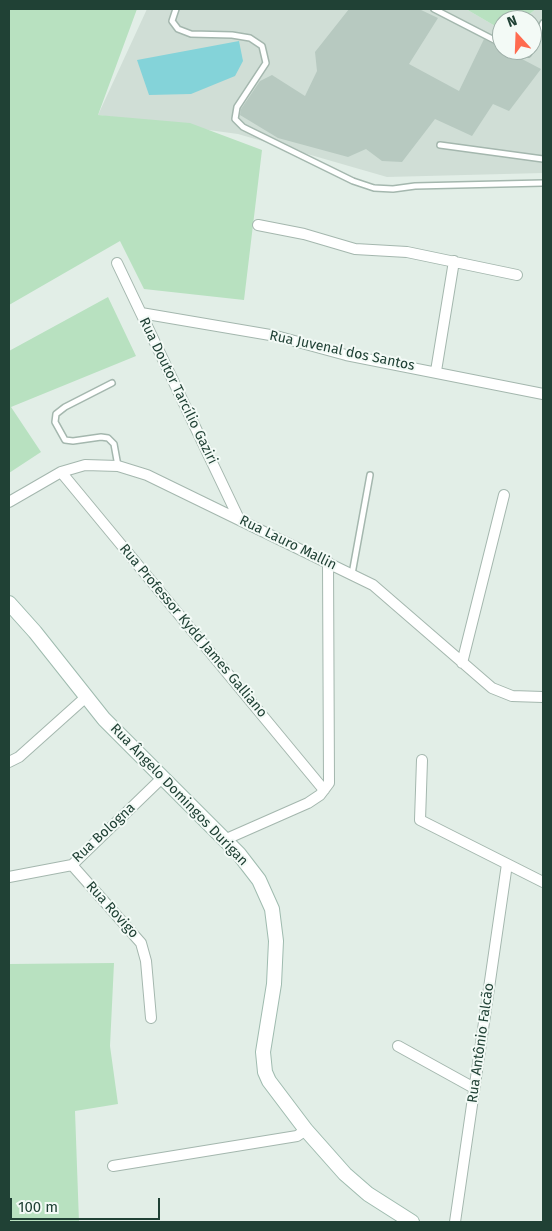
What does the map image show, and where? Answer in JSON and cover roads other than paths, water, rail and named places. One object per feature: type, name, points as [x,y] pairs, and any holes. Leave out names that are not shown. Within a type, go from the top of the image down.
[{"type":"street","points":[[258,225],[304,234],[355,249],[397,251],[517,275]]},
{"type":"street","points":[[436,371],[454,261]]},
{"type":"street","name":"Rua Doutor Tarcílio Gaziri","points":[[117,263],[239,519]]},
{"type":"street","name":"Rua Juvenal dos Santos","points":[[141,313],[276,336],[346,355],[436,371],[543,394]]},
{"type":"street","name":"Rua Lauro Mallin","points":[[9,502],[61,472],[85,465],[118,466],[164,482],[328,562],[380,590],[483,681],[502,693],[524,697],[543,697]]},
{"type":"street","name":"Rua Professor Kydd James Galliano","points":[[61,472],[324,790]]},
{"type":"street","points":[[462,663],[504,495]]},
{"type":"street","points":[[224,840],[308,803],[324,790],[329,783],[328,562]]},
{"type":"street","name":"Rua Ângelo Domingos Durigan","points":[[9,603],[36,632],[86,697],[116,732],[244,860],[259,880],[272,909],[275,923],[276,961],[264,1063],[269,1081],[275,1092],[306,1130],[356,1184],[412,1222]]},
{"type":"street","points":[[9,762],[19,757],[86,697]]},
{"type":"street","points":[[422,760],[420,820],[543,882]]},
{"type":"street","name":"Rua Bologna","points":[[9,877],[72,865],[162,778]]},
{"type":"street","name":"Rua Antônio Falcão","points":[[455,1222],[507,864]]},
{"type":"street","name":"Rua Rovigo","points":[[72,865],[141,943],[146,961],[151,1018]]},
{"type":"street","points":[[398,1046],[474,1088]]},
{"type":"street","points":[[113,1166],[297,1136],[306,1130]]},
{"type":"lane","points":[[176,9],[172,21],[178,29],[192,34],[232,35],[250,38],[262,46],[266,63],[238,107],[235,119],[243,127],[353,181],[374,188],[392,189],[415,186],[543,183]]},
{"type":"lane","points":[[434,9],[492,39]]},
{"type":"lane","points":[[440,146],[543,159]]},
{"type":"lane","points":[[112,383],[65,407],[56,414],[55,422],[64,440],[108,438],[114,444],[118,466]]},
{"type":"lane","points":[[352,574],[370,475]]},
{"type":"water","points":[[239,41],[243,61],[235,76],[191,94],[149,95],[137,60]]}]
